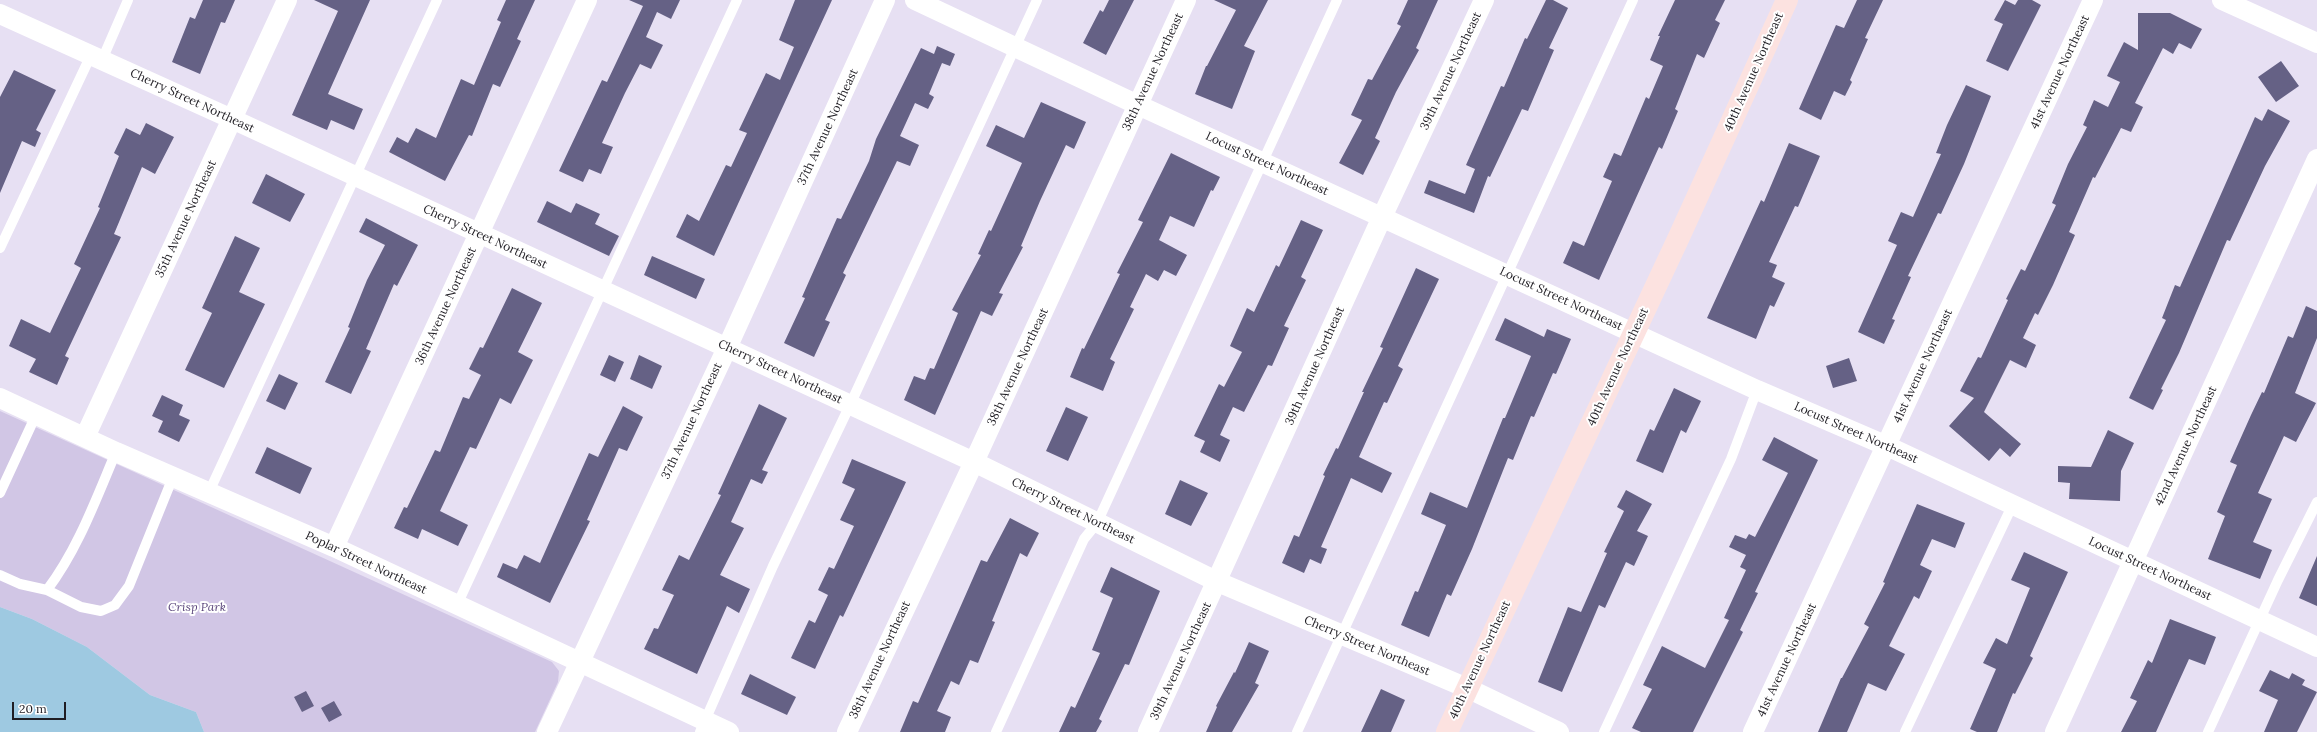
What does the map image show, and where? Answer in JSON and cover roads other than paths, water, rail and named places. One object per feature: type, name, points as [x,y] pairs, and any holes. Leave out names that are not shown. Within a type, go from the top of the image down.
[{"type":"street","name":"35th Avenue Northeast","points":[[85,437],[287,0]]},
{"type":"street","name":"36th Avenue Northeast","points":[[334,547],[587,0]]},
{"type":"street","name":"37th Avenue Northeast","points":[[546,732],[727,348],[885,0]]},
{"type":"street","name":"Locust Street Northeast","points":[[915,0],[1016,46],[1138,105],[1757,390],[1886,446],[2013,504],[2317,646]]},
{"type":"street","name":"38th Avenue Northeast","points":[[846,732],[974,462],[1186,0]]},
{"type":"street","name":"39th Avenue Northeast","points":[[1148,732],[1218,582],[1382,217],[1484,0]]},
{"type":"street","name":"40th Avenue Northeast","points":[[1447,732],[1634,333],[1787,0]]},
{"type":"street","name":"41st Avenue Northeast","points":[[1753,732],[2093,0]]},
{"type":"street","points":[[2235,3],[2317,43]]},
{"type":"street","name":"Cherry Street Northeast","points":[[0,14],[232,119],[602,292],[974,462],[1218,582],[1467,688],[1559,732]]},
{"type":"street","name":"42nd Avenue Northeast","points":[[2055,732],[2317,159]]},
{"type":"street","name":"Poplar Street Northeast","points":[[0,398],[116,452],[334,547],[578,663],[702,726],[729,732]]},
{"type":"lane","points":[[0,248],[96,57],[128,0]]},
{"type":"lane","points":[[209,492],[437,0]]},
{"type":"lane","points":[[457,605],[737,0]]},
{"type":"lane","points":[[702,726],[773,566],[850,405],[1037,0]]},
{"type":"lane","points":[[996,732],[1084,539],[1096,523],[1337,0]]},
{"type":"lane","points":[[1297,732],[1343,635],[1506,274],[1633,0]]},
{"type":"lane","points":[[1604,732],[1731,459],[1757,390]]},
{"type":"lane","points":[[0,492],[36,415]]},
{"type":"lane","points":[[47,590],[59,575],[84,525],[116,452]]},
{"type":"lane","points":[[0,575],[20,584],[47,590],[81,607],[101,612],[115,605],[129,586],[173,477]]},
{"type":"lane","points":[[2208,732],[2317,502]]},
{"type":"lane","points":[[1905,732],[2013,504]]},
{"type":"water","points":[[0,607],[32,619],[87,647],[150,695],[196,712],[204,732],[0,732]]},
{"type":"park label","name":"Crisp Park","points":[[197,608]]}]
